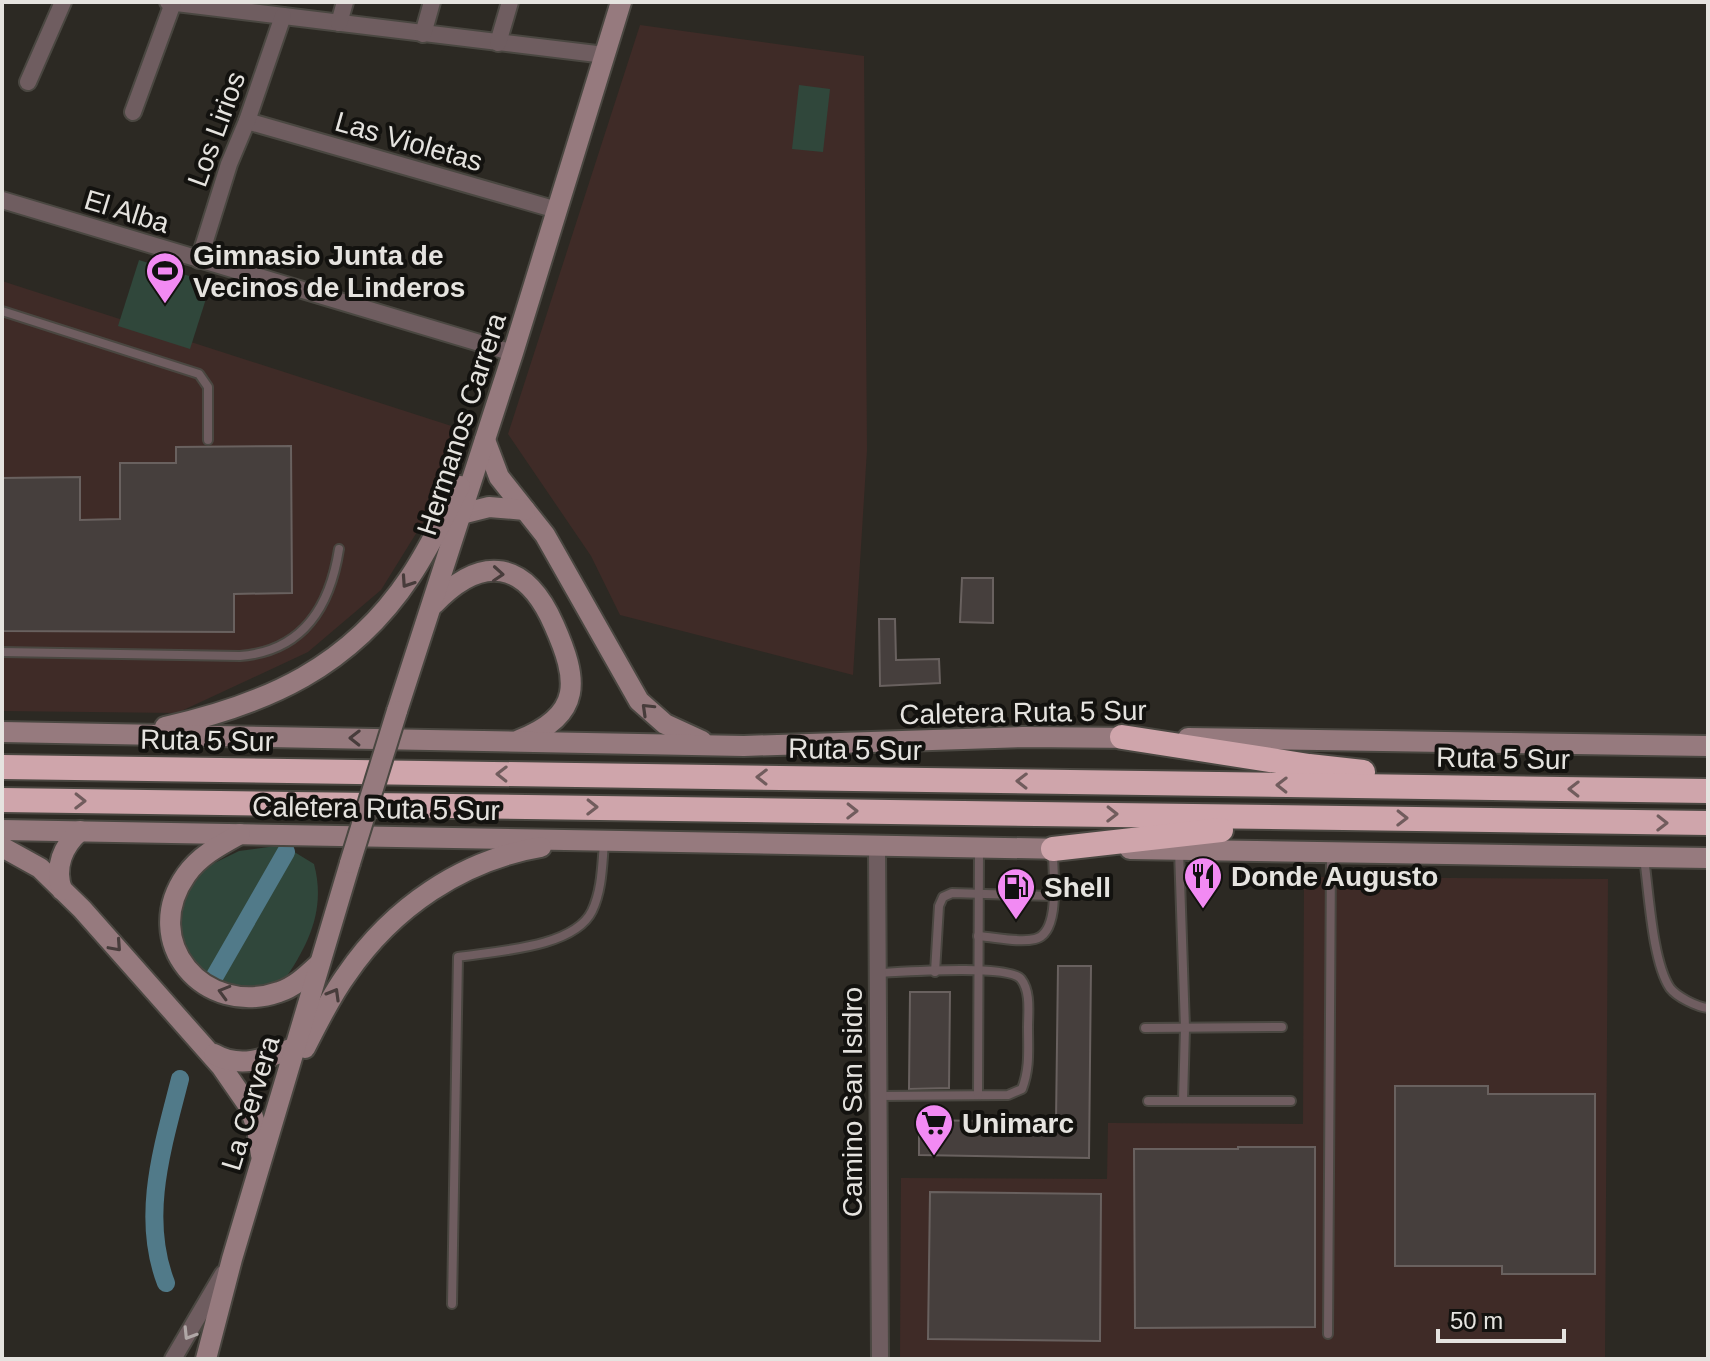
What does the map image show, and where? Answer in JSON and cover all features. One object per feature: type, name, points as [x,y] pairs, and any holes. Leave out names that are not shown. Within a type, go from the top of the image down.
[{"type":"highway","points":[[1122,737],[1309,766],[1500,788]]},
{"type":"highway","name":"Ruta 5 Sur","points":[[2,767],[1708,791]]},
{"type":"highway","points":[[2,800],[1708,823]]},
{"type":"highway","points":[[1053,849],[1324,817]]},
{"type":"main road","name":"Hermanos Carrera","points":[[350,863],[621,2]]},
{"type":"main road","points":[[485,440],[499,477],[545,535],[639,701],[665,724],[715,745]]},
{"type":"main road","points":[[124,733],[186,722],[242,706],[299,681],[337,657],[369,628],[410,577],[485,440]]},
{"type":"main road","points":[[461,514],[489,507],[525,510]]},
{"type":"main road","points":[[432,607],[456,584],[490,572],[518,577],[538,595],[567,654],[572,684],[560,713],[541,730],[517,741]]},
{"type":"main road","name":"Caletera Ruta 5 Sur","points":[[2,732],[715,745],[1122,737],[1708,746]]},
{"type":"main road","name":"Caletera Ruta 5 Sur","points":[[2,830],[1708,858]]},
{"type":"main road","points":[[62,890],[59,862],[70,840],[80,831]]},
{"type":"main road","points":[[241,834],[201,858],[179,888],[171,920],[180,962],[200,983],[216,991],[251,997],[282,991],[303,979],[319,964]]},
{"type":"main road","points":[[284,1087],[345,976],[376,937],[413,903],[484,863],[536,848],[594,841]]},
{"type":"main road","points":[[2,847],[40,868],[82,909],[231,1079],[250,1108],[262,1162]]},
{"type":"main road","name":"La Cervera","points":[[206,1359],[232,1259],[350,863]]},
{"type":"main road","points":[[207,1050],[225,1060],[243,1063],[296,1047]]},
{"type":"street","points":[[28,82],[63,2]]},
{"type":"street","points":[[133,112],[170,2],[605,55]]},
{"type":"street","points":[[339,23],[345,2]]},
{"type":"street","points":[[423,34],[432,2]]},
{"type":"street","points":[[498,43],[510,2]]},
{"type":"street","name":"Los Lirios","points":[[199,260],[229,164],[283,16]]},
{"type":"street","name":"Las Violetas","points":[[247,121],[557,210]]},
{"type":"street","name":"El Alba","points":[[2,200],[513,353]]},
{"type":"street","name":"Camino San Isidro","points":[[877,846],[880,1359]]},
{"type":"street","points":[[173,1359],[232,1259]]},
{"type":"lane","points":[[2,311],[199,374],[208,387],[208,440]]},
{"type":"lane","points":[[2,652],[240,656],[261,653],[288,641],[320,611],[330,592],[339,549]]},
{"type":"lane","points":[[452,1304],[458,957],[551,941],[575,931],[591,914],[599,890],[594,841]]},
{"type":"lane","points":[[978,1095],[979,847]]},
{"type":"lane","points":[[978,936],[1034,940],[1046,934],[1052,923],[1053,849]]},
{"type":"lane","points":[[1179,850],[1185,1028],[1183,1101]]},
{"type":"lane","points":[[1328,1334],[1331,853]]},
{"type":"lane","points":[[1643,858],[1660,967],[1672,990],[1700,1008],[1708,1008]]},
{"type":"lane","points":[[935,972],[939,906],[943,897],[952,893],[1053,896]]},
{"type":"lane","points":[[877,973],[978,970],[1014,973],[1022,980],[1028,994],[1029,1071],[1022,1089],[1008,1095],[878,1096]]},
{"type":"lane","points":[[1145,1028],[1282,1027]]},
{"type":"lane","points":[[1148,1101],[1291,1101]]},
{"type":"shaded area","points":[[640,25],[864,56],[867,450],[853,675],[620,615],[591,556],[508,434]]},
{"type":"shaded area","points":[[2,281],[470,432],[461,461],[381,590],[308,652],[177,713],[2,711]]},
{"type":"shaded area","points":[[1304,877],[1608,879],[1605,1359],[900,1359],[901,1178],[1107,1179],[1108,1123],[1303,1124]]},
{"type":"green space","points":[[799,85],[830,89],[823,152],[792,149]]},
{"type":"green space","name":"Gimnasio Junta de Vecinos de Linderos","points":[[139,260],[211,283],[190,349],[118,326]]},
{"type":"green space","points":[[283,845],[314,864],[318,896],[313,926],[307,940],[283,982],[245,994],[217,988],[189,962],[181,931],[184,894],[202,869],[239,851]]},
{"type":"building","points":[[291,446],[292,593],[234,594],[234,632],[2,631],[2,478],[80,477],[80,520],[120,519],[120,463],[176,463],[176,447]]},
{"type":"building","points":[[962,578],[993,578],[993,623],[960,622]]},
{"type":"building","points":[[879,619],[895,619],[896,660],[939,659],[940,683],[880,686]]},
{"type":"building","points":[[1058,966],[1091,966],[1089,1158],[919,1155],[919,1120],[1056,1122]]},
{"type":"building","points":[[910,992],[950,992],[949,1088],[909,1089]]},
{"type":"building","points":[[1395,1086],[1488,1086],[1488,1094],[1595,1094],[1595,1274],[1502,1274],[1502,1266],[1395,1266]]},
{"type":"building","points":[[1315,1147],[1315,1327],[1135,1328],[1134,1149]]},
{"type":"building","points":[[930,1192],[1101,1194],[1100,1341],[928,1339]]},
{"type":"waterway","points":[[212,981],[286,852]]},
{"type":"waterway","points":[[166,1283],[158,1258],[155,1207],[161,1155],[180,1079]]},
{"type":"place","name":"Gimnasio Junta de Vecinos de Linderos","points":[[165,305]]},
{"type":"place","name":"Donde Augusto","points":[[1203,910]]},
{"type":"place","name":"Shell","points":[[1016,921]]},
{"type":"place","name":"Unimarc","points":[[934,1157]]}]
